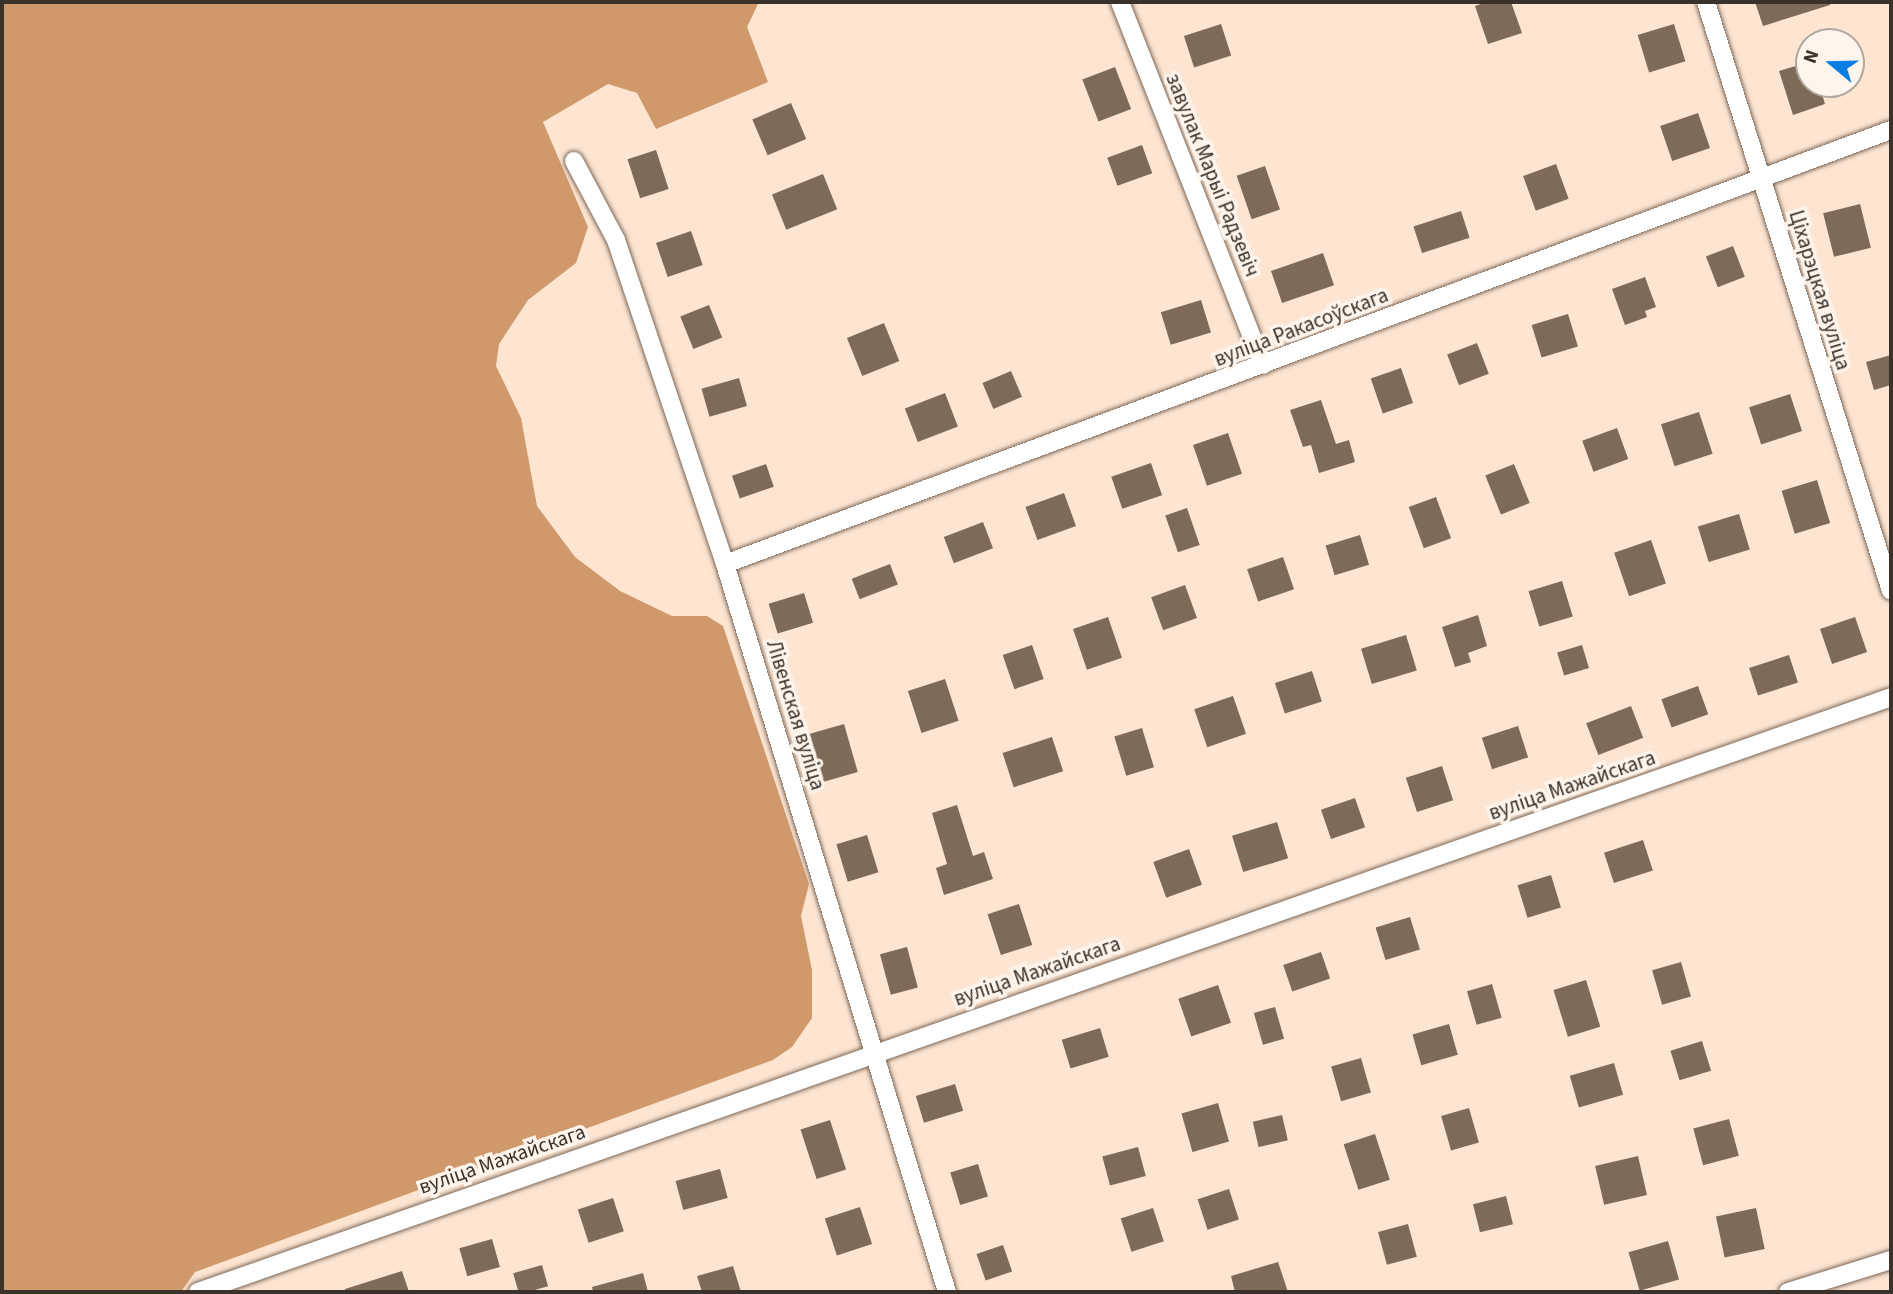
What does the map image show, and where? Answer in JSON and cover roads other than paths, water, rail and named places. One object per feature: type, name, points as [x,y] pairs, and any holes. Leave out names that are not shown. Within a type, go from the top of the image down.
[{"type":"street","name":"завулак Марыі Радзевіч","points":[[1120,2],[1263,365]]},
{"type":"street","name":"Ціхарэцкая вуліца","points":[[1706,2],[1891,591]]},
{"type":"street","name":"вуліца Ракасоўскага","points":[[725,564],[1891,131]]},
{"type":"street","name":"Лівенская вуліца","points":[[574,161],[616,240],[725,564],[876,1051],[947,1292]]},
{"type":"street","name":"вуліца Мажайскага","points":[[198,1291],[1891,697]]},
{"type":"street","points":[[1788,1292],[1891,1260]]}]
